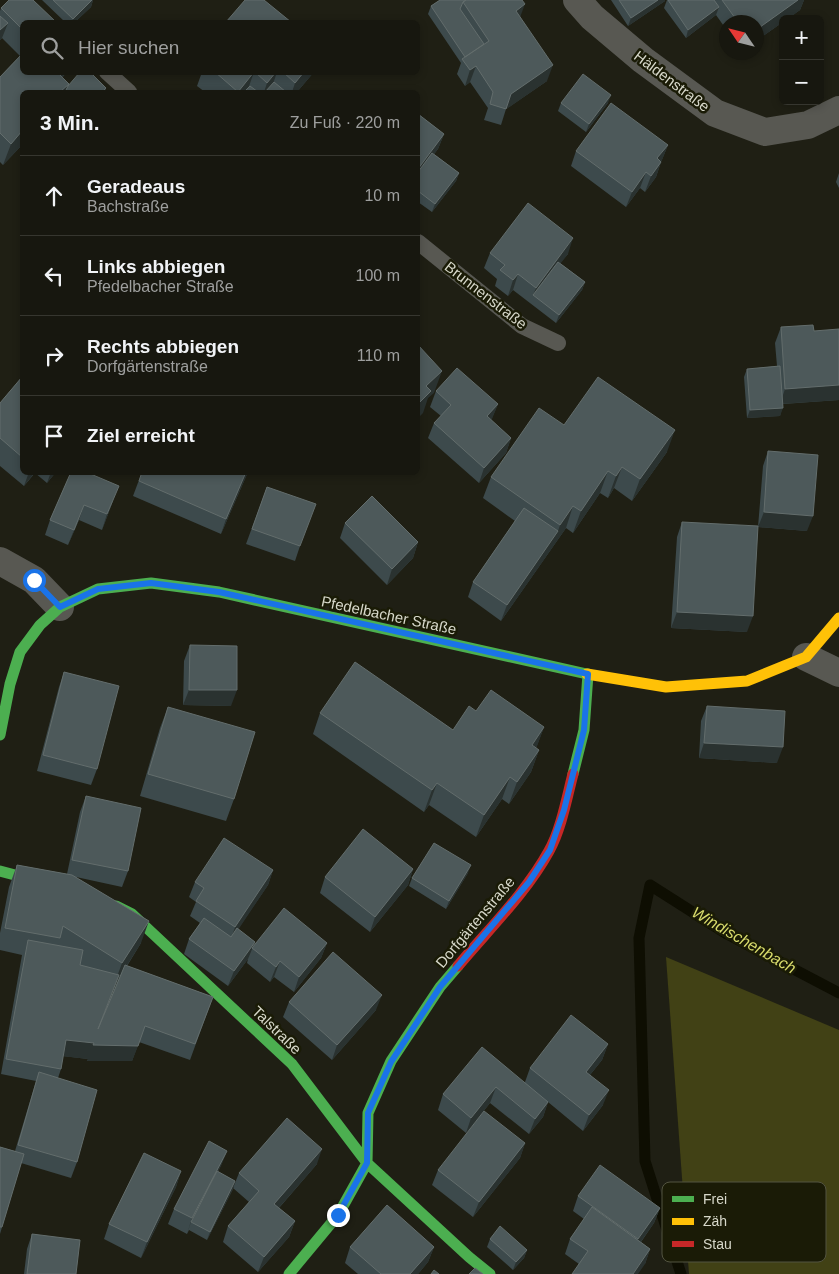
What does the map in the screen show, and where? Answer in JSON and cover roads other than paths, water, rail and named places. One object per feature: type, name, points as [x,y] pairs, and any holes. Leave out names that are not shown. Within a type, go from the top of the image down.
[{"type":"street","name":"Häldenstraße","points":[[577,0],[592,17],[643,60],[715,113],[766,132],[808,125],[839,110]]},
{"type":"street","points":[[0,561],[34,580],[60,607]]},
{"type":"street","name":"Pfedelbacher Straße","points":[[0,736],[10,684],[20,652],[40,624],[60,607],[98,589],[151,583],[219,592],[588,674],[666,688],[747,681],[806,657],[839,618]]},
{"type":"street","points":[[806,657],[839,673]]},
{"type":"street","name":"Dorfgärtenstraße","points":[[288,1274],[338,1215],[367,1163],[368,1113],[391,1062],[440,987],[529,882],[550,850],[564,810],[584,730],[588,674]]},
{"type":"street","points":[[0,871],[58,886]]},
{"type":"street","name":"Talstraße","points":[[103,900],[132,914],[292,1064],[367,1163],[469,1258],[490,1274]]},
{"type":"lane","points":[[109,75],[127,90]]},
{"type":"lane","name":"Brunnenstraße","points":[[420,244],[522,326],[558,342]]},
{"type":"waterway","name":"Windischenbach","points":[[662,1214],[645,1161],[639,938],[650,885],[727,934],[839,993]]},
{"type":"waterway","points":[[677,1262],[681,1274]]}]
